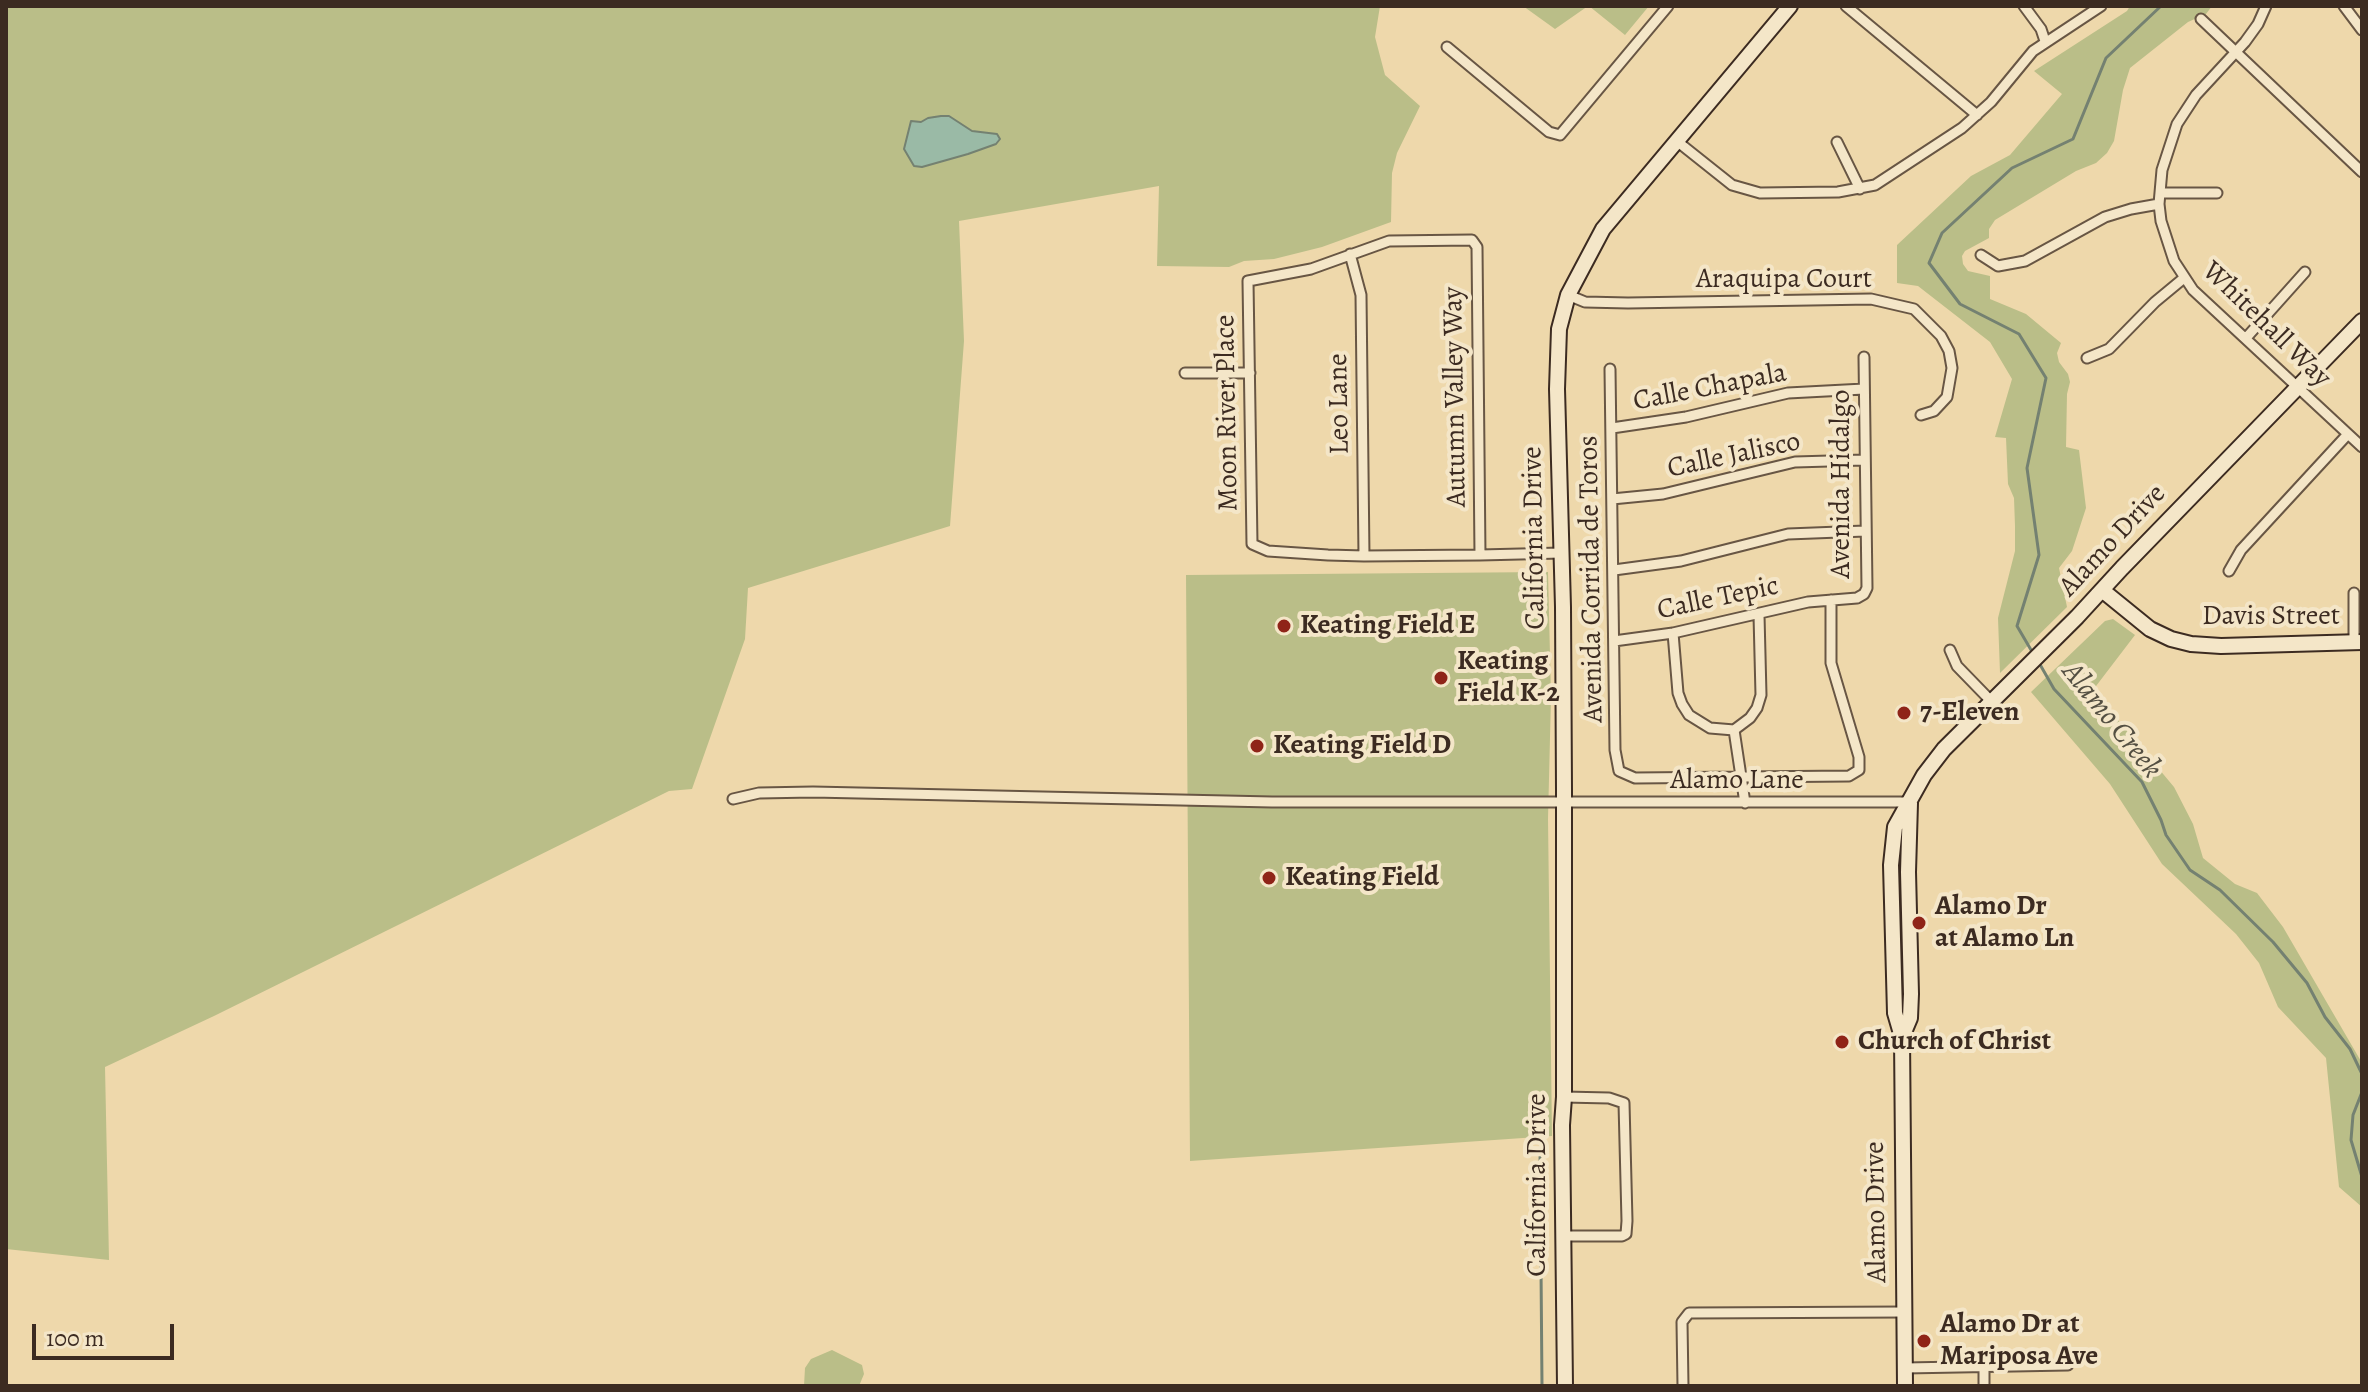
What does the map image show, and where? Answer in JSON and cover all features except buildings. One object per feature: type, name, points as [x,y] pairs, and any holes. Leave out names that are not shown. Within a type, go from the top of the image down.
[{"type":"street","points":[[1447,47],[1549,132],[1560,135],[1668,6]]},
{"type":"street","name":"California Drive","points":[[1565,1386],[1562,1125],[1564,802],[1557,355],[1562,312],[1603,229],[1790,6]]},
{"type":"street","points":[[1846,6],[1977,115]]},
{"type":"street","points":[[2024,6],[2041,29],[2045,41]]},
{"type":"street","points":[[1678,142],[1732,185],[1744,189],[1775,194],[1860,189],[1884,180],[1977,115],[2045,41],[2101,6]]},
{"type":"street","name":"Whitehall Way","points":[[2266,6],[2258,24],[2196,95],[2177,124],[2162,170],[2159,204],[2166,240],[2193,290],[2362,447]]},
{"type":"street","points":[[2344,6],[2362,30]]},
{"type":"street","points":[[2201,19],[2362,172]]},
{"type":"street","points":[[1837,142],[1860,189]]},
{"type":"street","points":[[2160,193],[2217,193]]},
{"type":"street","points":[[1981,255],[1998,266],[2025,261],[2105,217],[2159,204]]},
{"type":"street","name":"Autumn Valley Way","points":[[1350,254],[1389,241],[1472,240],[1477,247],[1480,555]]},
{"type":"street","name":"Moon River Place","points":[[1350,254],[1311,269],[1248,281],[1252,544],[1268,551],[1364,556]]},
{"type":"street","name":"Leo Lane","points":[[1350,254],[1361,295],[1364,556]]},
{"type":"street","points":[[2246,338],[2305,272]]},
{"type":"street","points":[[2087,358],[2109,349],[2155,302],[2184,278]]},
{"type":"street","name":"Araquipa Court","points":[[1568,295],[1585,302],[1871,299],[1906,306],[1914,309],[1941,336],[1949,351],[1952,368],[1947,397],[1939,407],[1921,415]]},
{"type":"street","name":"Alamo Drive","points":[[1905,1386],[1902,1037],[1895,1013],[1891,865],[1895,827],[1924,775],[1944,749],[2362,321]]},
{"type":"street","name":"Avenida Hidalgo","points":[[1741,777],[1849,776],[1859,770],[1859,757],[1831,663],[1831,600],[1857,598],[1867,588],[1864,357]]},
{"type":"street","name":"Avenida Corrida de Toros","points":[[1610,369],[1619,771],[1635,778],[1741,777]]},
{"type":"street","points":[[1185,373],[1250,373]]},
{"type":"street","name":"Calle Chapala","points":[[1612,428],[1686,417],[1788,393],[1864,389]]},
{"type":"street","points":[[2229,571],[2241,550],[2348,434]]},
{"type":"street","name":"Calle Jalisco","points":[[1612,499],[1663,494],[1795,462],[1864,460]]},
{"type":"street","points":[[1614,570],[1681,561],[1788,534],[1865,531]]},
{"type":"street","points":[[1364,556],[1561,553]]},
{"type":"street","name":"Davis Street","points":[[2102,590],[2150,629],[2191,644],[2358,642]]},
{"type":"street","points":[[2354,593],[2358,642]]},
{"type":"street","name":"Calle Tepic","points":[[1614,641],[1673,633],[1808,602],[1831,600]]},
{"type":"street","points":[[1673,633],[1678,693],[1682,704],[1689,715],[1710,728],[1734,730],[1750,718],[1761,695],[1759,615]]},
{"type":"street","points":[[1950,650],[1957,666],[1991,701]]},
{"type":"street","points":[[1734,730],[1745,803]]},
{"type":"street","name":"Alamo Lane","points":[[733,799],[759,793],[813,792],[1272,802],[1910,802]]},
{"type":"street","name":"Alamo Drive","points":[[1902,1037],[1910,1016],[1910,802]]},
{"type":"street","points":[[1892,903],[1900,933],[1904,1002],[1910,1016]]},
{"type":"street","points":[[1563,1236],[1622,1236],[1626,1234],[1627,1221],[1624,1103],[1609,1098],[1564,1097]]},
{"type":"street","points":[[1683,1386],[1682,1322],[1689,1313],[1905,1312]]},
{"type":"street","points":[[1905,1368],[2068,1365]]},
{"type":"street","points":[[1984,1366],[1984,1386]]},
{"type":"green space","points":[[6,6],[1380,6],[1375,37],[1385,75],[1420,106],[1397,153],[1392,173],[1391,222],[1322,247],[1274,259],[1244,261],[1229,267],[1157,266],[1159,186],[959,221],[964,341],[950,526],[748,588],[745,639],[692,789],[669,791],[105,1067],[109,1260],[6,1249]]},
{"type":"green space","points":[[1523,6],[1588,6],[1555,29]]},
{"type":"green space","points":[[1589,6],[1649,6],[1625,35]]},
{"type":"green space","points":[[2130,6],[2212,6],[2206,14],[2188,22],[2130,68],[2114,141],[2107,153],[2096,163],[2076,171],[1995,220],[1989,229],[1989,238],[1965,251],[1962,256],[1968,271],[1990,276],[1990,299],[2026,314],[2061,343],[2057,353],[2059,362],[2070,382],[2066,447],[2079,450],[2086,508],[2072,551],[2059,568],[2067,607],[2000,673],[1998,618],[2015,551],[2015,526],[2014,498],[2008,484],[2006,438],[1995,437],[2012,379],[1990,342],[1918,286],[1897,283],[1897,245],[1971,176],[2010,155],[2062,94],[2034,71],[2127,11]]},
{"type":"green space","points":[[1548,572],[1552,1136],[1190,1161],[1186,575]]},
{"type":"green space","points":[[2113,619],[2135,635],[2093,690],[2174,787],[2193,824],[2203,858],[2235,884],[2257,893],[2283,927],[2362,1063],[2362,1207],[2339,1187],[2326,1058],[2278,1007],[2259,963],[2236,934],[2162,864],[2110,784],[2031,692],[2105,621]]},
{"type":"green space","points":[[832,1350],[862,1365],[864,1374],[859,1386],[804,1386],[805,1368],[811,1359]]},
{"type":"shaded area","points":[[949,116],[972,131],[997,134],[1000,139],[996,144],[968,154],[922,167],[914,166],[904,149],[911,121],[921,122]]},
{"type":"waterway","name":"Alamo Creek","points":[[2034,655],[2017,626],[2039,555],[2027,468],[2046,378],[2019,334],[1960,304],[1929,263],[1942,233],[2012,168],[2073,139],[2106,58],[2161,6]]},
{"type":"waterway","name":"Alamo Creek","points":[[2038,661],[2054,689],[2142,782],[2166,835],[2190,870],[2220,890],[2273,942],[2307,983],[2325,1017],[2350,1049],[2362,1074]]},
{"type":"waterway","name":"Alamo Creek","points":[[2362,1092],[2353,1115],[2351,1140],[2362,1177]]},
{"type":"waterway","points":[[1542,1386],[1540,1150],[1543,1143]]},
{"type":"place","name":"Keating Field E","points":[[1284,626]]},
{"type":"place","name":"Keating Field K-2","points":[[1441,678]]},
{"type":"place","name":"7-Eleven","points":[[1904,713]]},
{"type":"place","name":"Keating Field D","points":[[1257,746]]},
{"type":"place","name":"Keating Field","points":[[1269,878]]},
{"type":"place","name":"Alamo Dr at Alamo Ln","points":[[1919,923]]},
{"type":"place","name":"Church of Christ","points":[[1842,1042]]},
{"type":"place","name":"Alamo Dr at Mariposa Ave","points":[[1924,1341]]}]
